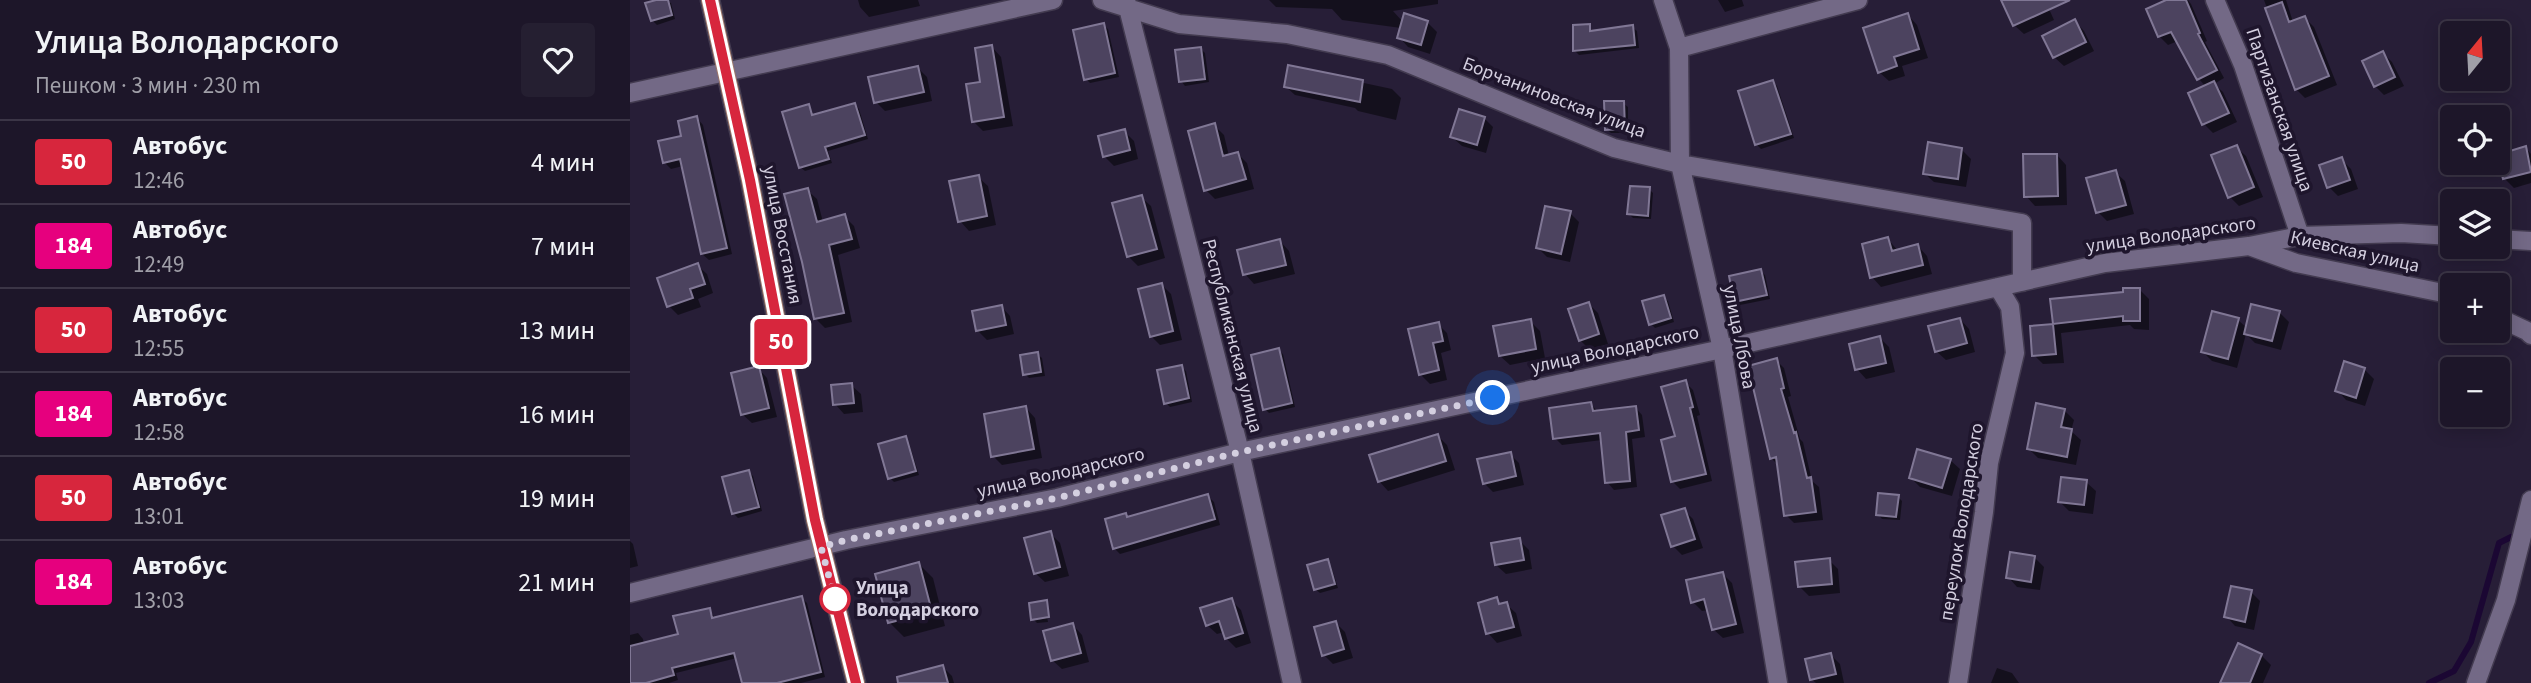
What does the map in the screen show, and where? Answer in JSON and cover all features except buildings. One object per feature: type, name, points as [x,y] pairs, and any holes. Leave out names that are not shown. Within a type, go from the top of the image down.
[{"type":"street","name":"улица Восстания","points":[[710,0],[750,180],[821,547],[856,683]]},
{"type":"street","points":[[630,93],[1053,0]]},
{"type":"street","name":"Борчаниновская улица","points":[[1102,0],[1127,3],[1179,24],[1287,34],[1388,55],[1614,148],[1680,164],[2022,223],[2022,282]]},
{"type":"street","name":"улица Лбова","points":[[1663,0],[1679,48],[1680,164],[1722,349],[1778,683]]},
{"type":"street","points":[[1679,48],[1858,0]]},
{"type":"street","name":"Партизанская улица","points":[[2216,0],[2243,65],[2300,236]]},
{"type":"street","name":"Республиканская улица","points":[[1127,3],[1240,452],[1292,683]]},
{"type":"street","name":"улица Володарского","points":[[630,593],[846,540],[1057,498],[1240,452],[1722,349],[2105,263],[2249,246],[2300,236],[2401,233],[2440,235]]},
{"type":"street","points":[[2510,240],[2531,241]]},
{"type":"street","name":"Киевская улица","points":[[2249,246],[2296,263],[2440,292]]},
{"type":"street","name":"переулок Володарского","points":[[1958,683],[1989,463],[2015,353],[2010,307],[1998,287]]},
{"type":"street","points":[[2510,323],[2531,335]]},
{"type":"street","points":[[2476,683],[2506,600],[2531,500]]},
{"type":"waterway","points":[[2429,683],[2454,671],[2471,642],[2499,543],[2511,537]]},
{"type":"bus line","name":"50","points":[[710,0],[750,180],[815,520],[856,683]]},
{"type":"place","name":"Улица Володарского","points":[[835,599]]},
{"type":"route","points":[[835,599],[821,547],[1057,498],[1240,452],[1493,398]]}]
